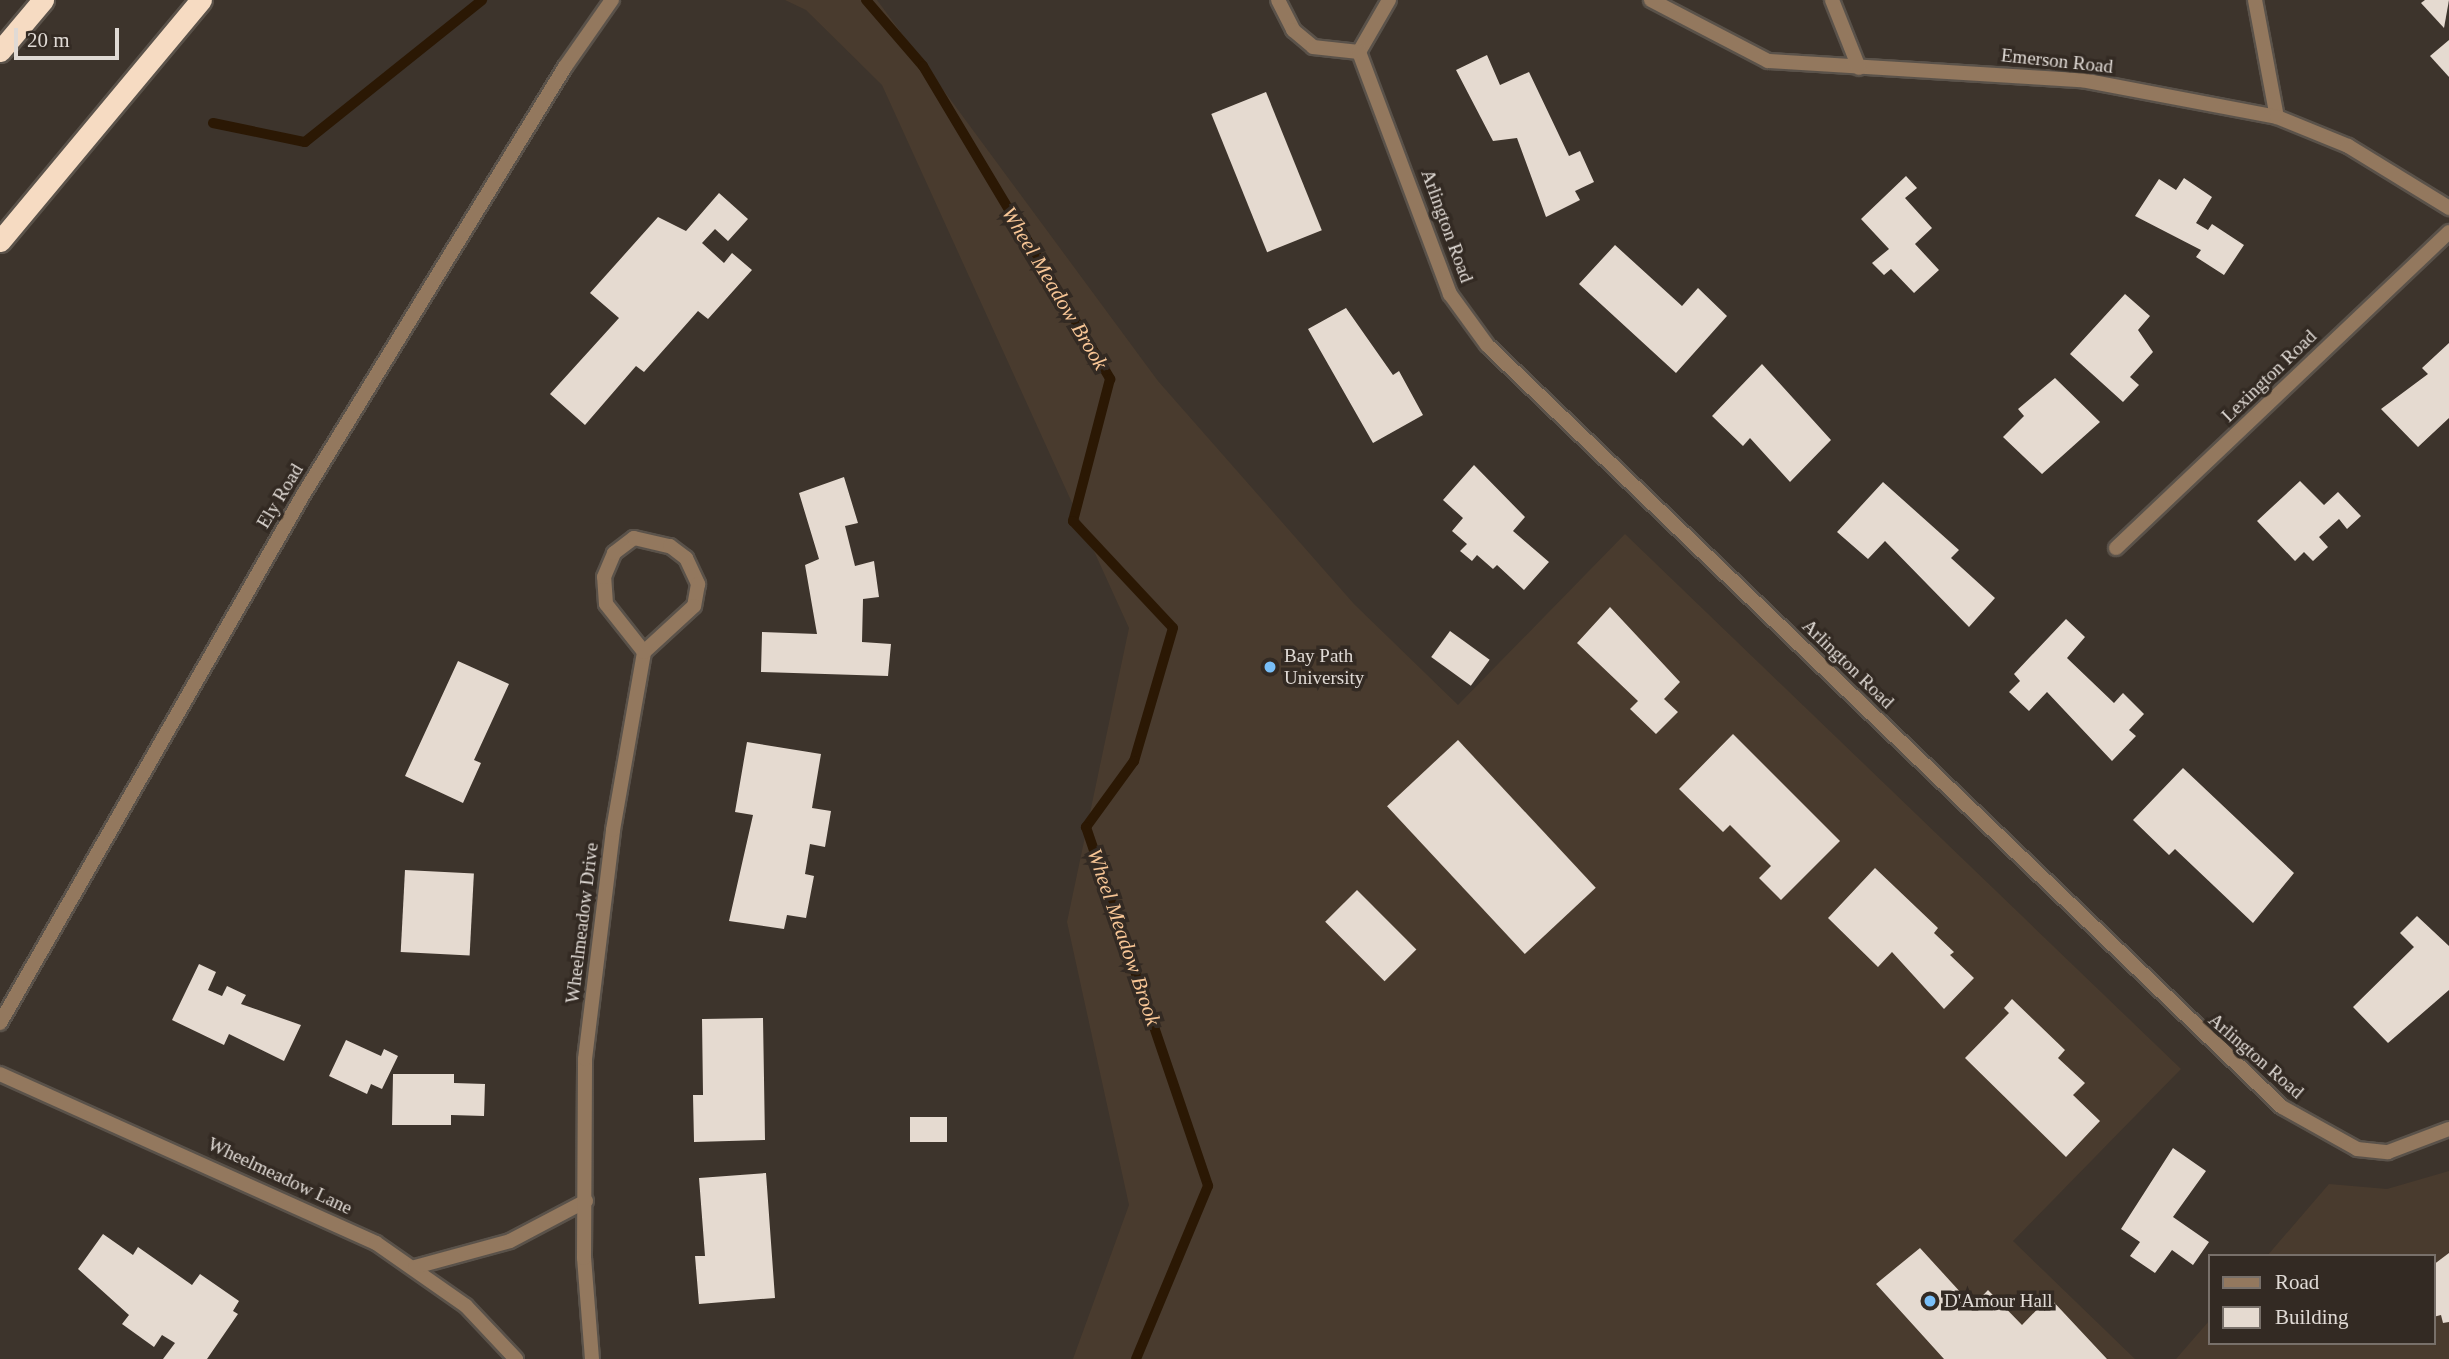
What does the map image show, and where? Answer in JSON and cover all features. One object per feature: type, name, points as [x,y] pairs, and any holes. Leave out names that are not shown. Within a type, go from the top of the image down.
[{"type":"highway","points":[[0,51],[43,0]]},
{"type":"highway","points":[[0,241],[201,0]]},
{"type":"street","name":"Ely Road","points":[[0,1023],[303,495],[565,67],[612,0]]},
{"type":"street","points":[[1278,0],[1293,30],[1313,47],[1359,52],[1389,0]]},
{"type":"street","name":"Emerson Road","points":[[1651,0],[1768,61],[2082,80],[2277,117],[2348,146],[2449,208]]},
{"type":"street","points":[[1832,0],[1859,68]]},
{"type":"street","points":[[2255,0],[2277,117]]},
{"type":"street","name":"Arlington Road","points":[[1359,52],[1450,294],[1487,345],[2281,1107],[2357,1149],[2388,1152],[2449,1129]]},
{"type":"street","name":"Lexington Road","points":[[2116,548],[2449,232]]},
{"type":"street","points":[[634,538],[670,546],[686,558],[698,584],[694,606],[645,652],[606,604],[607,565],[634,538]]},
{"type":"street","name":"Wheelmeadow Drive","points":[[592,1359],[586,1201],[593,974],[645,652]]},
{"type":"street","name":"Wheelmeadow Lane","points":[[0,1074],[298,1205],[415,1267],[466,1306],[516,1359]]},
{"type":"street","points":[[415,1267],[510,1241],[586,1201]]},
{"type":"shaded area","name":"Bay Path University","points":[[785,0],[877,0],[1158,381],[1354,604],[1458,705],[1625,534],[2181,1069],[2013,1241],[2135,1359],[1073,1359],[1129,1205],[1067,922],[1129,628],[882,85],[806,10]]},
{"type":"shaded area","points":[[2449,1171],[2449,1359],[2176,1359],[2208,1322],[2208,1345],[2435,1345],[2435,1254],[2269,1254],[2329,1184],[2387,1189]]},
{"type":"building","points":[[2425,0],[2449,0],[2444,28],[2421,3]]},
{"type":"building","points":[[2449,40],[2449,77],[2430,56]]},
{"type":"building","points":[[1487,55],[1500,85],[1529,72],[1569,156],[1580,151],[1594,182],[1575,191],[1580,200],[1546,217],[1517,138],[1493,141],[1456,70]]},
{"type":"building","points":[[1266,92],[1322,230],[1267,252],[1211,114]]},
{"type":"building","points":[[1906,176],[1917,188],[1905,198],[1932,228],[1915,244],[1939,270],[1914,293],[1891,269],[1884,275],[1872,263],[1889,249],[1861,219]]},
{"type":"building","points":[[2184,178],[2212,197],[2196,223],[2208,230],[2212,224],[2244,245],[2224,275],[2196,257],[2201,250],[2135,216],[2159,179],[2176,190]]},
{"type":"building","points":[[719,193],[748,219],[728,241],[715,229],[702,243],[724,263],[732,253],[752,270],[708,319],[698,311],[644,372],[636,366],[585,425],[550,394],[619,318],[590,293],[658,217],[686,231]]},
{"type":"building","points":[[1615,245],[1682,306],[1698,288],[1727,316],[1676,373],[1579,284]]},
{"type":"building","points":[[2125,294],[2150,316],[2138,330],[2153,352],[2130,377],[2139,385],[2123,402],[2070,354]]},
{"type":"building","points":[[1346,308],[1393,375],[1399,371],[1423,415],[1373,443],[1308,329]]},
{"type":"building","points":[[2449,343],[2449,418],[2418,447],[2381,409],[2428,374],[2422,368]]},
{"type":"building","points":[[1762,364],[1831,440],[1790,482],[1750,438],[1743,446],[1712,416]]},
{"type":"building","points":[[2055,378],[2100,422],[2042,474],[2003,437],[2024,416],[2018,409]]},
{"type":"building","points":[[1474,465],[1525,517],[1513,531],[1549,562],[1524,590],[1497,565],[1493,569],[1477,555],[1472,561],[1460,551],[1467,544],[1452,531],[1463,518],[1443,500]]},
{"type":"building","points":[[844,477],[858,523],[845,526],[855,566],[874,561],[879,597],[863,599],[862,642],[891,644],[888,676],[761,672],[762,632],[817,634],[805,565],[819,559],[799,493]]},
{"type":"building","points":[[2300,481],[2324,505],[2338,492],[2361,516],[2347,529],[2339,519],[2319,537],[2328,547],[2313,561],[2304,552],[2295,561],[2257,521]]},
{"type":"building","points":[[1883,482],[1959,550],[1951,558],[1995,598],[1969,627],[1885,541],[1868,559],[1837,532]]},
{"type":"building","points":[[1610,607],[1680,682],[1664,699],[1678,712],[1656,734],[1630,709],[1638,701],[1577,643]]},
{"type":"building","points":[[2066,619],[2085,637],[2067,658],[2114,703],[2123,693],[2144,714],[2129,730],[2136,736],[2112,761],[2047,692],[2029,711],[2009,692],[2020,681],[2014,674]]},
{"type":"building","points":[[1450,631],[1490,660],[1471,686],[1431,657]]},
{"type":"building","points":[[458,661],[509,684],[474,760],[481,763],[463,803],[405,776]]},
{"type":"building","points":[[1733,734],[1840,841],[1781,900],[1759,878],[1771,866],[1730,825],[1723,832],[1679,789]]},
{"type":"building","points":[[1458,740],[1596,888],[1525,954],[1387,806]]},
{"type":"building","points":[[747,742],[821,754],[812,808],[831,811],[825,847],[810,844],[805,874],[814,876],[806,918],[787,915],[784,929],[729,921],[753,815],[735,812]]},
{"type":"building","points":[[2183,768],[2294,873],[2253,923],[2175,849],[2169,855],[2133,820]]},
{"type":"building","points":[[1875,868],[1938,928],[1934,933],[1954,952],[1950,955],[1974,978],[1944,1009],[1892,952],[1878,967],[1828,918]]},
{"type":"building","points":[[405,870],[474,874],[470,955],[401,952]]},
{"type":"building","points":[[1357,890],[1416,949],[1385,981],[1325,922]]},
{"type":"building","points":[[2417,916],[2449,946],[2449,990],[2388,1043],[2353,1007],[2414,947],[2400,933]]},
{"type":"building","points":[[199,964],[216,972],[208,990],[222,996],[227,986],[246,995],[241,1004],[301,1025],[284,1061],[229,1034],[224,1045],[172,1020]]},
{"type":"building","points":[[2012,999],[2065,1050],[2058,1058],[2085,1083],[2073,1095],[2100,1121],[2066,1157],[1965,1058],[2009,1013],[2004,1008]]},
{"type":"building","points":[[763,1018],[765,1140],[694,1142],[693,1095],[703,1095],[702,1019]]},
{"type":"building","points":[[346,1040],[381,1056],[384,1049],[398,1056],[382,1089],[371,1084],[367,1094],[329,1076]]},
{"type":"building","points":[[393,1074],[454,1074],[454,1083],[485,1084],[484,1116],[451,1115],[451,1125],[392,1125]]},
{"type":"building","points":[[910,1117],[947,1117],[947,1142],[910,1142]]},
{"type":"building","points":[[2173,1148],[2206,1171],[2173,1217],[2209,1242],[2193,1265],[2172,1250],[2155,1273],[2130,1256],[2140,1242],[2121,1229]]},
{"type":"building","points":[[766,1173],[775,1298],[699,1304],[695,1256],[705,1256],[699,1178]]},
{"type":"building","points":[[103,1234],[133,1255],[138,1247],[192,1285],[200,1274],[239,1301],[233,1311],[238,1314],[207,1359],[163,1359],[175,1343],[162,1335],[154,1347],[122,1324],[129,1315],[78,1269]]},
{"type":"building","name":"D'Amour Hall","points":[[1920,1248],[1973,1306],[1988,1290],[2022,1325],[2049,1297],[2107,1359],[1944,1359],[1876,1284]]},
{"type":"building","points":[[2449,1253],[2449,1322],[2443,1323],[2441,1315],[2435,1316],[2435,1264]]},
{"type":"waterway","name":"Wheel Meadow Brook","points":[[213,123],[305,142],[482,0]]},
{"type":"waterway","name":"Wheel Meadow Brook","points":[[866,0],[923,66],[1110,379],[1073,521],[1173,628],[1134,761],[1086,827],[1208,1186],[1136,1359]]},
{"type":"place","name":"Bay Path University","points":[[1270,667]]},
{"type":"place","name":"D'Amour Hall","points":[[1930,1301]]}]
